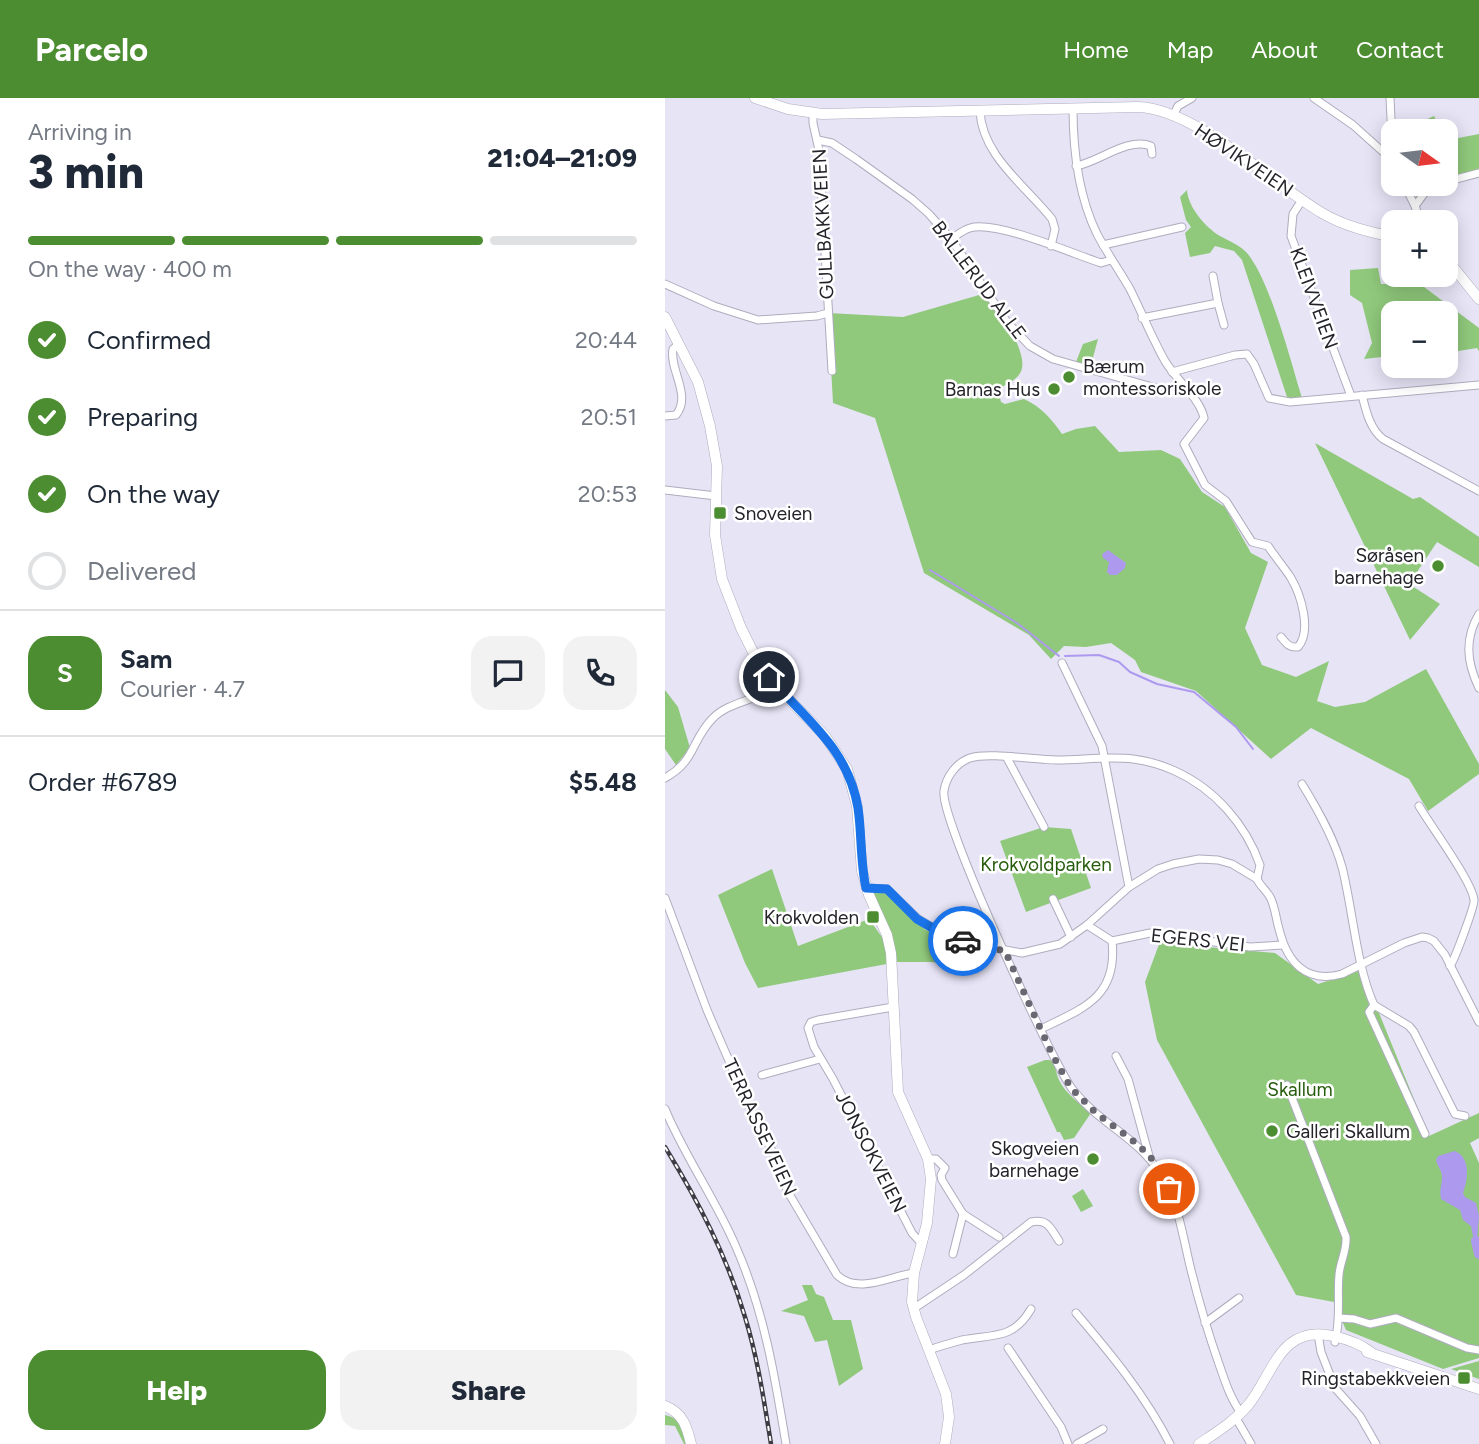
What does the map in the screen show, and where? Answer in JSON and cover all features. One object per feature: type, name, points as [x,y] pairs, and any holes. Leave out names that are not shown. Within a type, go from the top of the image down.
[{"type":"main road","name":"HØVIKVEIEN","points":[[755,98],[788,109],[817,114],[1073,108],[1147,103],[1174,114],[1207,134],[1324,214],[1350,226],[1381,234]]},
{"type":"main road","points":[[1458,273],[1479,299]]},
{"type":"main road","points":[[665,317],[698,382],[710,426],[717,466],[716,549],[722,579],[752,652],[776,686],[825,736],[847,769],[857,806],[866,888],[889,944],[898,1092],[928,1159],[932,1189],[912,1293],[913,1309],[948,1403],[949,1424],[944,1444]]},
{"type":"main road","points":[[1199,1444],[1238,1416],[1257,1392],[1274,1361],[1297,1339],[1311,1335],[1365,1347],[1373,1353],[1479,1389]]},
{"type":"main road","points":[[1292,1344],[1336,1339]]},
{"type":"main road","points":[[665,1406],[673,1409],[682,1418],[691,1444]]},
{"type":"street","points":[[1174,114],[1178,106],[1192,98]]},
{"type":"street","points":[[1314,98],[1353,125],[1381,150]]},
{"type":"street","points":[[1390,98],[1391,119]]},
{"type":"street","points":[[1073,108],[1076,166],[1091,222],[1173,372],[1202,407],[1204,418],[1184,444],[1191,462],[1205,485],[1226,501],[1252,542],[1268,546],[1295,586],[1303,610],[1303,640],[1298,647],[1294,647],[1287,645],[1281,637]]},
{"type":"street","points":[[980,111],[983,131],[993,150],[1052,219],[1055,229],[1051,246]]},
{"type":"street","name":"GULLBAKKVEIEN","points":[[817,114],[832,371]]},
{"type":"street","name":"BALLERUD ALLE","points":[[818,138],[832,143],[929,214],[951,239],[1007,321],[1030,346],[1053,359],[1156,388]]},
{"type":"street","points":[[1076,166],[1091,163],[1102,155],[1123,147],[1145,144],[1151,146],[1152,154]]},
{"type":"street","points":[[1458,179],[1479,173]]},
{"type":"street","points":[[1410,196],[1416,210]]},
{"type":"street","points":[[1415,206],[1422,196]]},
{"type":"street","name":"KLEIVVEIEN","points":[[1302,200],[1293,214],[1291,236],[1351,396]]},
{"type":"street","points":[[951,239],[971,228],[980,227],[1009,232],[1101,263],[1111,260]]},
{"type":"street","points":[[1103,245],[1182,228]]},
{"type":"street","points":[[1213,276],[1224,325]]},
{"type":"street","name":"GULLBAKKVEIEN","points":[[665,284],[714,306],[758,320],[828,313]]},
{"type":"street","points":[[1142,318],[1218,303]]},
{"type":"street","points":[[665,416],[675,415],[682,404],[672,359],[673,349],[678,345]]},
{"type":"street","points":[[1173,372],[1247,354],[1269,398],[1290,402],[1479,385]]},
{"type":"street","points":[[1362,395],[1373,428],[1383,439],[1479,491]]},
{"type":"street","points":[[665,489],[716,496]]},
{"type":"street","points":[[1479,614],[1469,635],[1468,654],[1479,688]]},
{"type":"street","points":[[1062,663],[1102,746],[1129,887]]},
{"type":"street","points":[[665,778],[687,762],[708,724],[720,712],[776,686]]},
{"type":"street","points":[[1150,1156],[1080,1098],[1063,1074],[1005,951],[950,820],[943,797],[948,780],[957,766],[972,758],[1131,758],[1160,765],[1207,790],[1222,804],[1249,840],[1261,865],[1257,879]]},
{"type":"street","points":[[1007,758],[1044,827]]},
{"type":"street","points":[[1302,784],[1337,851],[1374,1005],[1409,1026],[1455,1114],[1465,1116]]},
{"type":"street","points":[[1419,806],[1474,897],[1457,955],[1450,966]]},
{"type":"street","points":[[866,888],[887,889],[917,919],[943,934],[1022,953],[1045,949],[1071,937],[1129,887],[1158,869],[1199,859],[1226,862],[1257,879],[1270,896],[1283,945],[1299,967],[1317,976],[1332,977],[1422,937],[1434,941],[1479,1022]]},
{"type":"street","name":"TERRASSEVEIEN","points":[[665,898],[707,1010],[746,1100],[776,1159],[788,1192],[837,1275],[850,1283],[862,1284],[914,1273]]},
{"type":"street","points":[[1053,899],[1071,937]]},
{"type":"street","points":[[1041,1029],[1086,1006],[1103,991],[1112,967],[1112,941],[1087,925]]},
{"type":"street","name":"EGERS VEI","points":[[1112,941],[1150,933],[1249,947],[1283,945]]},
{"type":"street","points":[[1374,1005],[1369,1012],[1425,1134]]},
{"type":"street","name":"JONSOKVEIEN","points":[[894,1007],[811,1022],[810,1033],[820,1059],[833,1079],[912,1233],[922,1244]]},
{"type":"street","points":[[1116,1056],[1128,1079],[1150,1156],[1165,1181],[1174,1204],[1205,1322],[1226,1385],[1251,1444]]},
{"type":"street","points":[[762,1075],[820,1059]]},
{"type":"street","points":[[1287,1085],[1346,1237],[1347,1245],[1339,1275],[1336,1339]]},
{"type":"street","points":[[665,1109],[681,1144],[722,1217],[744,1266],[768,1342],[786,1444]]},
{"type":"street","points":[[928,1159],[936,1159],[945,1168],[941,1175],[942,1180],[963,1214],[999,1237]]},
{"type":"street","points":[[953,1254],[963,1214]]},
{"type":"street","points":[[913,1309],[964,1275],[1031,1222],[1048,1223],[1059,1241]]},
{"type":"street","points":[[1205,1322],[1239,1298]]},
{"type":"street","points":[[929,1350],[963,1340],[1007,1334],[1025,1319],[1031,1309]]},
{"type":"street","points":[[1076,1312],[1132,1382],[1170,1444]]},
{"type":"street","points":[[1339,1318],[1370,1324],[1391,1318],[1403,1320],[1467,1348],[1479,1350]]},
{"type":"street","points":[[1319,1340],[1335,1388],[1360,1416],[1377,1444]]},
{"type":"street","points":[[1007,1348],[1049,1409],[1068,1444]]},
{"type":"street","points":[[1077,1444],[1103,1429]]},
{"type":"green space","points":[[1479,134],[1479,170],[1458,174],[1458,138]]},
{"type":"green space","points":[[1187,190],[1190,203],[1203,222],[1220,236],[1238,245],[1256,266],[1279,322],[1302,398],[1288,400],[1242,260],[1234,251],[1215,246],[1210,253],[1190,257],[1185,233],[1191,227],[1186,220],[1180,197]]},
{"type":"green space","points":[[1378,268],[1381,287],[1424,287],[1443,301],[1381,301],[1381,357],[1364,359],[1372,343],[1362,303],[1350,295],[1350,270]]},
{"type":"green space","points":[[986,293],[1010,329],[1022,360],[1019,375],[998,389],[1001,402],[1005,404],[1024,399],[1030,402],[1054,423],[1062,434],[1095,426],[1119,452],[1161,450],[1180,459],[1202,492],[1225,507],[1251,553],[1268,562],[1245,628],[1262,665],[1296,677],[1329,661],[1317,701],[1335,707],[1365,702],[1426,669],[1479,764],[1479,774],[1428,811],[1409,779],[1311,728],[1271,759],[1196,691],[1141,672],[1135,660],[1111,643],[1086,647],[1064,646],[1051,659],[1029,635],[924,573],[875,418],[833,403],[828,313],[903,317]]},
{"type":"green space","points":[[1458,312],[1479,328],[1479,351],[1477,348],[1458,351]]},
{"type":"green space","points":[[1098,339],[1091,365],[1076,362],[1083,344]]},
{"type":"green space","points":[[1315,443],[1413,499],[1420,497],[1479,537],[1479,567],[1437,542],[1409,584],[1440,604],[1410,640]]},
{"type":"green space","points":[[665,690],[678,707],[690,748],[676,765],[665,749]]},
{"type":"green space","name":"Krokvoldparken","points":[[1044,827],[1071,829],[1091,888],[1026,912],[1000,841]]},
{"type":"green space","points":[[772,869],[798,946],[869,919],[882,937],[892,963],[758,988],[718,895]]},
{"type":"green space","points":[[866,888],[887,893],[926,930],[951,941],[959,964],[897,962],[887,923]]},
{"type":"green space","name":"Skallum","points":[[1161,939],[1196,946],[1275,953],[1318,984],[1362,970],[1366,993],[1379,1013],[1429,1136],[1479,1113],[1479,1138],[1470,1143],[1479,1163],[1479,1358],[1443,1369],[1346,1330],[1334,1302],[1296,1295],[1157,1040],[1145,982]]},
{"type":"green space","points":[[1045,1060],[1054,1064],[1065,1089],[1091,1113],[1074,1138],[1064,1140],[1060,1132],[1057,1132],[1027,1067]]},
{"type":"green space","points":[[1083,1189],[1093,1206],[1081,1212],[1072,1196]]},
{"type":"green space","points":[[802,1285],[812,1285],[816,1294],[824,1297],[833,1320],[851,1320],[863,1369],[839,1386],[827,1340],[815,1342],[804,1316],[781,1311],[808,1300]]},
{"type":"green space","points":[[1479,1361],[1479,1379],[1451,1369]]},
{"type":"green space","points":[[665,1415],[678,1422],[686,1444],[675,1426],[665,1425]]},
{"type":"shaded area","points":[[1108,550],[1126,563],[1125,568],[1117,575],[1107,572],[1109,562],[1102,554]]},
{"type":"shaded area","points":[[1455,1151],[1466,1164],[1467,1176],[1463,1193],[1476,1203],[1479,1216],[1477,1240],[1474,1241],[1471,1226],[1463,1220],[1460,1210],[1441,1199],[1442,1175],[1436,1160],[1438,1156]]},
{"type":"waterway","points":[[930,570],[1017,623],[1059,656]]},
{"type":"waterway","points":[[1065,656],[1099,655],[1119,662],[1130,672],[1157,684],[1194,692],[1236,727],[1253,749]]},
{"type":"waterway","points":[[1476,1241],[1479,1254]]},
{"type":"railway","points":[[665,1147],[711,1229],[738,1294],[757,1364],[771,1444]]},
{"type":"way so far","points":[[963,941],[1005,951],[1052,1054],[1071,1088],[1096,1113],[1150,1156],[1169,1189]]},
{"type":"place","name":"Bærum montessoriskole","points":[[1069,377]]},
{"type":"place","name":"Barnas Hus","points":[[1054,389]]},
{"type":"place","name":"Snoveien","points":[[720,513]]},
{"type":"place","name":"Søråsen barnehage","points":[[1438,566]]},
{"type":"place","name":"Krokvolden","points":[[873,917]]},
{"type":"place","name":"Galleri Skallum","points":[[1272,1131]]},
{"type":"place","name":"Skogveien barnehage","points":[[1093,1159]]},
{"type":"place","name":"Ringstabekkveien","points":[[1464,1378]]},
{"type":"route","points":[[769,677],[825,736],[847,769],[857,806],[862,871],[866,888],[887,889],[917,919],[943,934],[963,941]]}]
